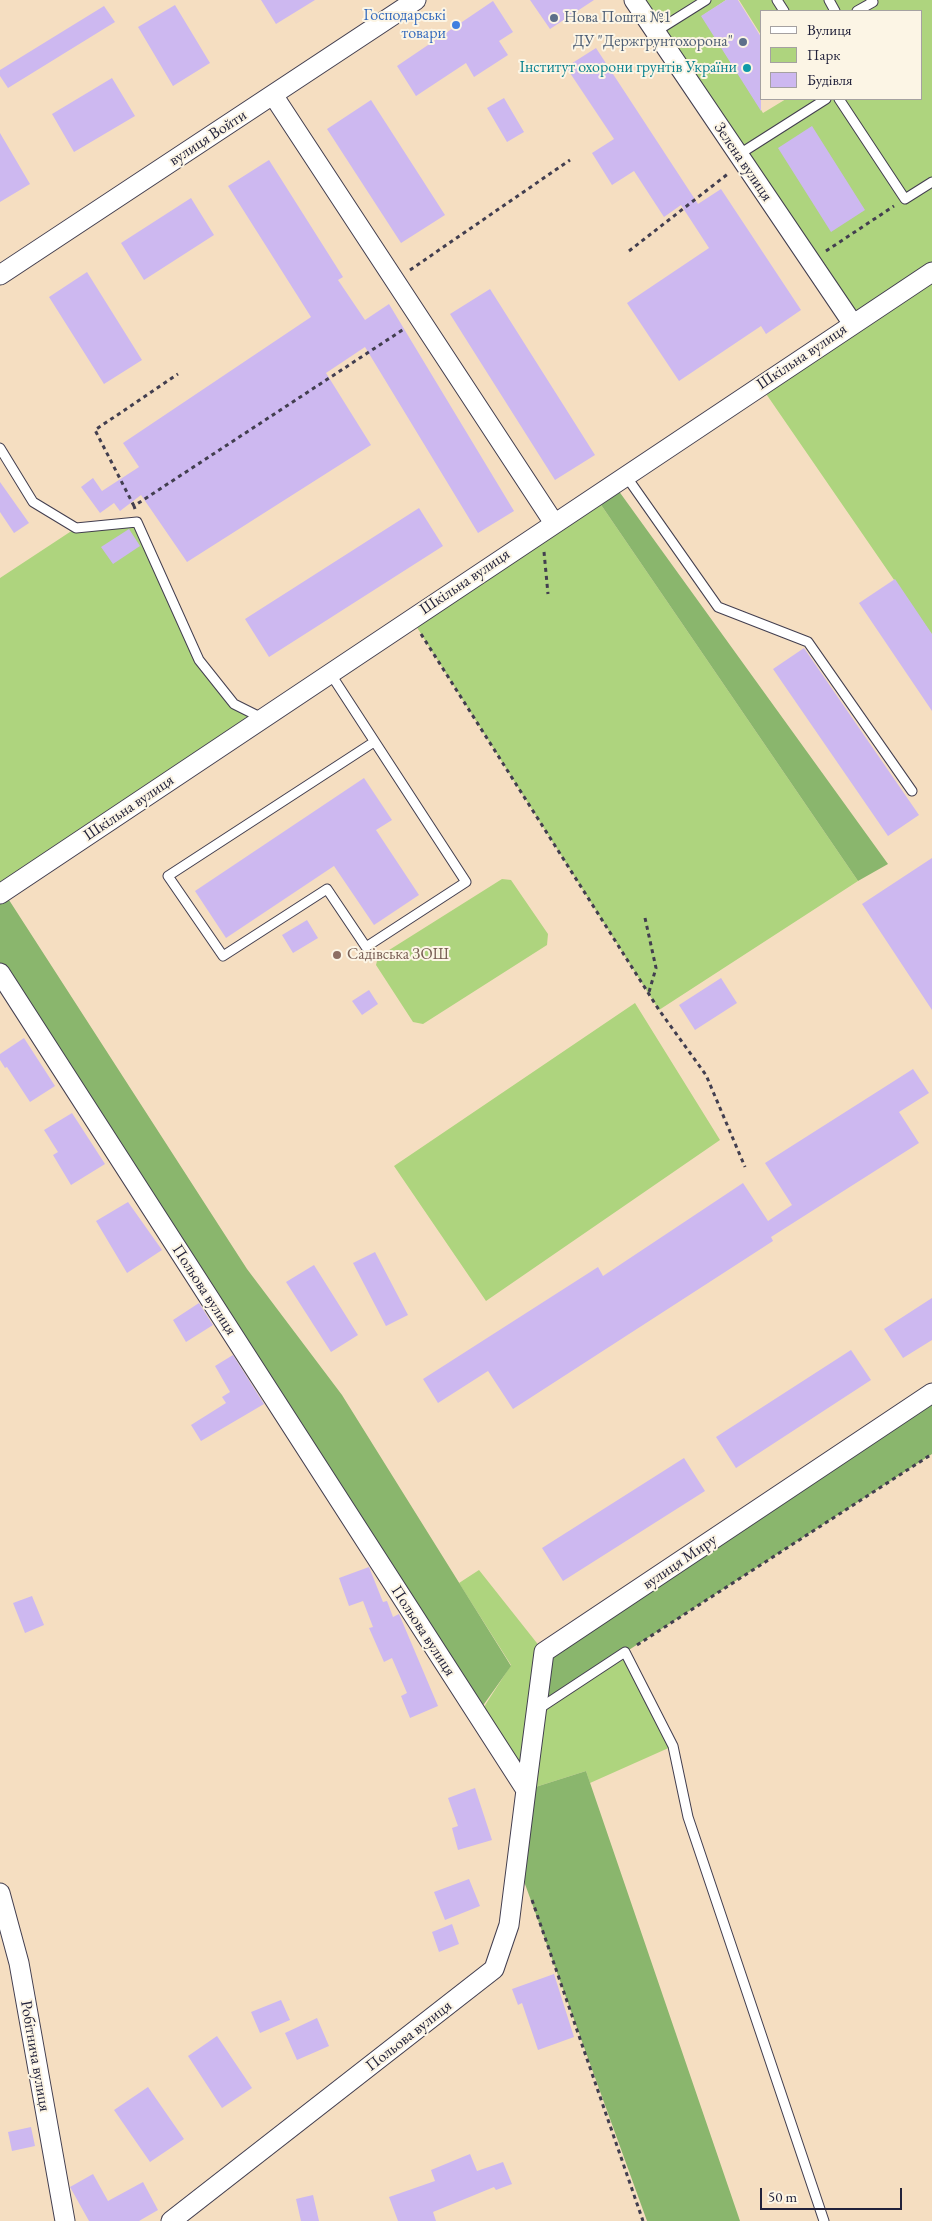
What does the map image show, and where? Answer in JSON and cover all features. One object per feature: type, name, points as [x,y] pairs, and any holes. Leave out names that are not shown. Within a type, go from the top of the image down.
[{"type":"street","name":"вулиця Войти","points":[[0,275],[416,0]]},
{"type":"street","name":"Зелена вулиця","points":[[634,0],[853,324]]},
{"type":"street","points":[[273,95],[419,319],[548,527]]},
{"type":"street","name":"Шкільна вулиця","points":[[0,894],[932,272]]},
{"type":"street","name":"Польова вулиця","points":[[0,973],[526,1790],[509,1925],[494,1969],[171,2221]]},
{"type":"street","name":"вулиця Миру","points":[[526,1790],[544,1652],[932,1394]]},
{"type":"street","name":"Робітнича вулиця","points":[[0,1893],[18,1963],[65,2221]]},
{"type":"lane","points":[[655,32],[706,0]]},
{"type":"lane","points":[[859,10],[873,1]]},
{"type":"lane","points":[[738,155],[824,100]]},
{"type":"lane","points":[[840,100],[905,199],[932,182]]},
{"type":"lane","points":[[0,448],[33,502],[76,528],[137,522],[199,660],[234,704],[262,718]]},
{"type":"lane","points":[[625,476],[718,607],[808,642],[912,791]]},
{"type":"lane","points":[[330,672],[466,882],[366,947],[327,889],[223,956],[168,876],[374,742]]},
{"type":"lane","points":[[536,1710],[625,1652],[673,1746],[688,1817],[824,2221]]},
{"type":"path","points":[[629,251],[728,174],[738,155]]},
{"type":"path","points":[[394,281],[570,160]]},
{"type":"path","points":[[810,261],[905,199]]},
{"type":"path","points":[[134,506],[419,319]]},
{"type":"path","points":[[137,522],[134,506],[95,430],[178,374]]},
{"type":"path","points":[[548,527],[548,594]]},
{"type":"path","points":[[411,618],[649,993],[706,1075],[745,1167]]},
{"type":"path","points":[[645,918],[656,968],[649,993]]},
{"type":"path","points":[[625,1652],[932,1454]]},
{"type":"path","points":[[530,1895],[643,2221]]},
{"type":"green space","points":[[635,0],[726,0],[702,16],[763,113],[784,100],[922,100],[922,10],[760,10],[760,33],[739,0],[932,0],[932,272],[853,324]]},
{"type":"green space","points":[[932,274],[932,635],[760,385]]},
{"type":"green space","points":[[613,483],[888,864],[858,881],[595,496]]},
{"type":"green space","points":[[595,496],[858,881],[659,1010],[411,618]]},
{"type":"green space","points":[[137,522],[199,660],[234,704],[262,718],[0,886],[0,578],[76,528]]},
{"type":"green space","points":[[502,879],[511,880],[548,934],[547,945],[423,1024],[413,1022],[376,965],[378,957]]},
{"type":"green space","points":[[0,886],[247,1269],[342,1395],[511,1666],[477,1714],[0,966]]},
{"type":"green space","points":[[635,1003],[720,1140],[486,1301],[394,1166]]},
{"type":"green space","points":[[932,1394],[932,1454],[536,1710],[544,1652]]},
{"type":"green space","points":[[479,1570],[544,1652],[625,1652],[673,1746],[590,1783],[586,1771],[526,1790],[480,1713],[511,1665],[459,1583]]},
{"type":"green space","points":[[586,1771],[740,2221],[647,2221],[517,1862],[526,1790]]},
{"type":"building","points":[[261,0],[315,0],[276,24]]},
{"type":"building","name":"Нова Пошта №1","points":[[530,0],[594,0],[550,29]]},
{"type":"building","name":"Інститут охорони грунтів України","points":[[726,0],[738,0],[760,35],[761,111],[701,16]]},
{"type":"building","points":[[493,1],[513,32],[499,41],[508,55],[474,77],[466,63],[416,96],[397,66]]},
{"type":"building","points":[[175,5],[210,63],[173,86],[138,27]]},
{"type":"building","points":[[104,6],[115,22],[8,88],[0,76],[0,70]]},
{"type":"building","points":[[596,48],[698,204],[721,189],[801,310],[766,334],[761,326],[679,381],[627,303],[709,248],[681,205],[664,217],[634,171],[612,185],[592,153],[614,139],[566,67]]},
{"type":"building","points":[[112,78],[135,116],[74,152],[52,114]]},
{"type":"building","points":[[504,98],[524,132],[507,142],[487,108]]},
{"type":"building","points":[[371,100],[445,215],[401,243],[327,129]]},
{"type":"building","points":[[812,126],[865,210],[831,232],[778,148]]},
{"type":"building","points":[[0,133],[30,184],[0,202]]},
{"type":"building","points":[[269,160],[343,277],[338,280],[365,320],[389,304],[514,511],[478,533],[365,347],[326,373],[371,445],[187,562],[141,495],[120,511],[114,503],[100,513],[81,487],[93,478],[102,491],[139,467],[123,443],[311,317],[228,186]]},
{"type":"building","points":[[191,198],[214,235],[144,280],[121,243]]},
{"type":"building","points":[[87,272],[142,360],[104,384],[49,297]]},
{"type":"building","points":[[490,289],[595,455],[555,480],[450,314]]},
{"type":"building","points":[[0,482],[29,523],[14,533],[0,512]]},
{"type":"building","points":[[419,508],[443,546],[269,657],[245,619]]},
{"type":"building","points":[[129,529],[140,546],[113,564],[101,547]]},
{"type":"building","points":[[895,579],[932,634],[932,711],[859,603]]},
{"type":"building","points":[[804,648],[919,815],[888,836],[773,669]]},
{"type":"building","points":[[364,778],[392,820],[376,830],[419,895],[374,925],[334,866],[226,938],[195,891]]},
{"type":"building","points":[[932,858],[932,1010],[862,904]]},
{"type":"building","points":[[307,920],[318,938],[293,953],[282,935]]},
{"type":"building","points":[[721,978],[737,1003],[695,1030],[679,1005]]},
{"type":"building","points":[[369,990],[378,1004],[362,1015],[352,1001]]},
{"type":"building","points":[[24,1038],[55,1086],[30,1102],[7,1067],[5,1068],[0,1060],[0,1054]]},
{"type":"building","points":[[913,1069],[929,1093],[899,1112],[919,1143],[771,1237],[773,1241],[513,1409],[488,1371],[438,1403],[423,1379],[598,1267],[603,1276],[743,1183],[768,1221],[792,1205],[765,1163]]},
{"type":"building","points":[[72,1113],[105,1164],[71,1185],[53,1155],[58,1152],[44,1130]]},
{"type":"building","points":[[128,1202],[162,1250],[127,1273],[96,1221]]},
{"type":"building","points":[[375,1252],[408,1315],[386,1326],[353,1263]]},
{"type":"building","points":[[314,1265],[358,1335],[331,1352],[286,1282]]},
{"type":"building","points":[[932,1298],[932,1340],[903,1358],[884,1329]]},
{"type":"building","points":[[199,1303],[213,1325],[186,1342],[173,1320]]},
{"type":"building","points":[[851,1350],[871,1380],[736,1468],[716,1437]]},
{"type":"building","points":[[233,1355],[264,1404],[201,1441],[191,1425],[226,1403],[222,1397],[230,1392],[215,1366]]},
{"type":"building","points":[[684,1458],[705,1491],[563,1581],[542,1548]]},
{"type":"building","points":[[369,1567],[383,1602],[387,1601],[393,1617],[399,1614],[438,1706],[410,1718],[401,1696],[407,1693],[392,1658],[384,1662],[369,1628],[373,1627],[363,1601],[349,1606],[339,1578]]},
{"type":"building","points":[[32,1596],[44,1625],[25,1633],[13,1603]]},
{"type":"building","points":[[475,1788],[492,1840],[458,1850],[452,1828],[458,1826],[448,1798]]},
{"type":"building","points":[[469,1879],[480,1906],[445,1920],[434,1892]]},
{"type":"building","points":[[452,1924],[459,1944],[439,1952],[432,1932]]},
{"type":"building","points":[[554,1974],[574,2037],[538,2050],[522,2003],[518,2005],[512,1989]]},
{"type":"building","points":[[281,2000],[290,2020],[260,2033],[251,2012]]},
{"type":"building","points":[[317,2018],[329,2046],[297,2060],[285,2033]]},
{"type":"building","points":[[217,2036],[252,2088],[222,2108],[188,2056]]},
{"type":"building","points":[[148,2087],[184,2139],[150,2162],[114,2110]]},
{"type":"building","points":[[31,2127],[35,2146],[12,2151],[8,2132]]},
{"type":"building","points":[[470,2154],[477,2171],[503,2162],[512,2184],[496,2190],[494,2187],[433,2212],[436,2221],[398,2221],[389,2197],[435,2181],[431,2170]]},
{"type":"building","points":[[93,2174],[108,2201],[143,2182],[158,2210],[139,2221],[89,2221],[70,2187]]},
{"type":"building","points":[[313,2195],[319,2221],[301,2221],[296,2199]]},
{"type":"place","name":"Нова Пошта №1","points":[[554,18]]},
{"type":"place","name":"Господарські товари","points":[[456,25]]},
{"type":"place","name":"ДУ \"Держгрунтохорона\"","points":[[743,42]]},
{"type":"place","name":"Інститут охорони грунтів України","points":[[747,68]]},
{"type":"place","name":"Садівська ЗОШ","points":[[337,955]]}]
